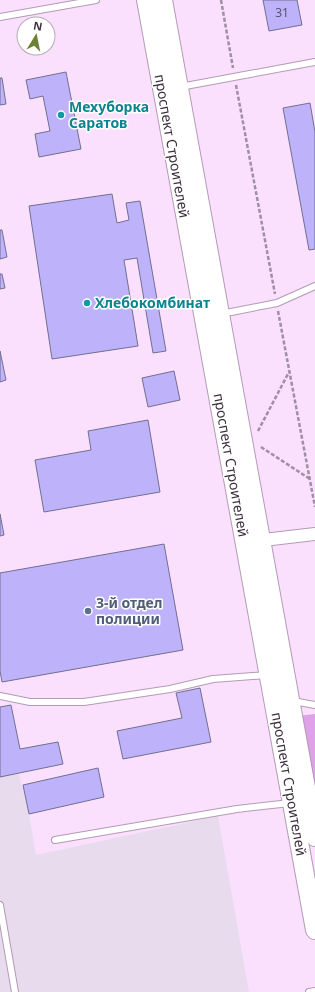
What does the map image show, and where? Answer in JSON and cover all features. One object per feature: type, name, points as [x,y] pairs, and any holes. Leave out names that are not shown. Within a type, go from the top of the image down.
[{"type":"main road","name":"проспект Строителей","points":[[146,0],[253,541],[290,700],[315,837]]},
{"type":"main road","name":"проспект Строителей","points":[[163,0],[220,314],[253,541],[269,674],[315,930]]},
{"type":"street","points":[[253,541],[315,534]]},
{"type":"lane","points":[[0,17],[96,0]]},
{"type":"lane","points":[[179,87],[315,62]]},
{"type":"lane","points":[[220,314],[277,303],[315,286]]},
{"type":"lane","points":[[0,696],[30,702],[84,702],[170,689],[213,679],[269,674]]},
{"type":"lane","points":[[290,700],[315,705]]},
{"type":"lane","points":[[55,840],[237,809],[292,803]]},
{"type":"lane","points":[[0,905],[15,992]]},
{"type":"lane","points":[[310,992],[315,991]]},
{"type":"path","points":[[221,0],[315,507]]},
{"type":"path","points":[[256,434],[290,372]]},
{"type":"path","points":[[259,446],[310,480]]},
{"type":"shaded area","points":[[315,714],[315,815],[297,716]]},
{"type":"shaded area","points":[[19,774],[29,814],[36,855],[218,816],[249,992],[0,992],[0,777]]},
{"type":"building","points":[[263,0],[297,0],[302,25],[269,31]]},
{"type":"building","name":"Мехуборка Саратов","points":[[66,72],[81,149],[39,157],[35,134],[50,131],[43,96],[30,99],[26,80]]},
{"type":"building","points":[[0,78],[2,78],[6,104],[0,105]]},
{"type":"building","points":[[310,103],[315,132],[315,249],[309,250],[283,108]]},
{"type":"building","name":"Хлебокомбинат","points":[[112,194],[117,223],[129,220],[126,203],[140,201],[166,351],[153,353],[137,258],[124,260],[138,346],[52,359],[29,206]]},
{"type":"building","points":[[0,230],[2,230],[7,257],[0,259]]},
{"type":"building","points":[[0,274],[2,274],[5,288],[0,289]]},
{"type":"building","points":[[0,351],[6,380],[0,382]]},
{"type":"building","points":[[174,371],[180,400],[148,407],[142,378]]},
{"type":"building","points":[[148,420],[160,492],[44,512],[35,460],[91,450],[88,431]]},
{"type":"building","points":[[0,514],[4,535],[0,536]]},
{"type":"building","name":"3-й отдел полиции","points":[[164,544],[183,650],[2,682],[0,671],[0,573]]},
{"type":"building","points":[[200,688],[211,742],[123,759],[117,731],[182,718],[176,693]]},
{"type":"building","points":[[11,705],[20,749],[58,742],[63,764],[0,777],[0,707]]},
{"type":"building","points":[[98,768],[104,797],[29,814],[23,785]]},
{"type":"place","name":"Мехуборка Саратов","points":[[61,115]]},
{"type":"place","name":"Хлебокомбинат","points":[[87,303]]},
{"type":"place","name":"3-й отдел полиции","points":[[88,611]]}]
